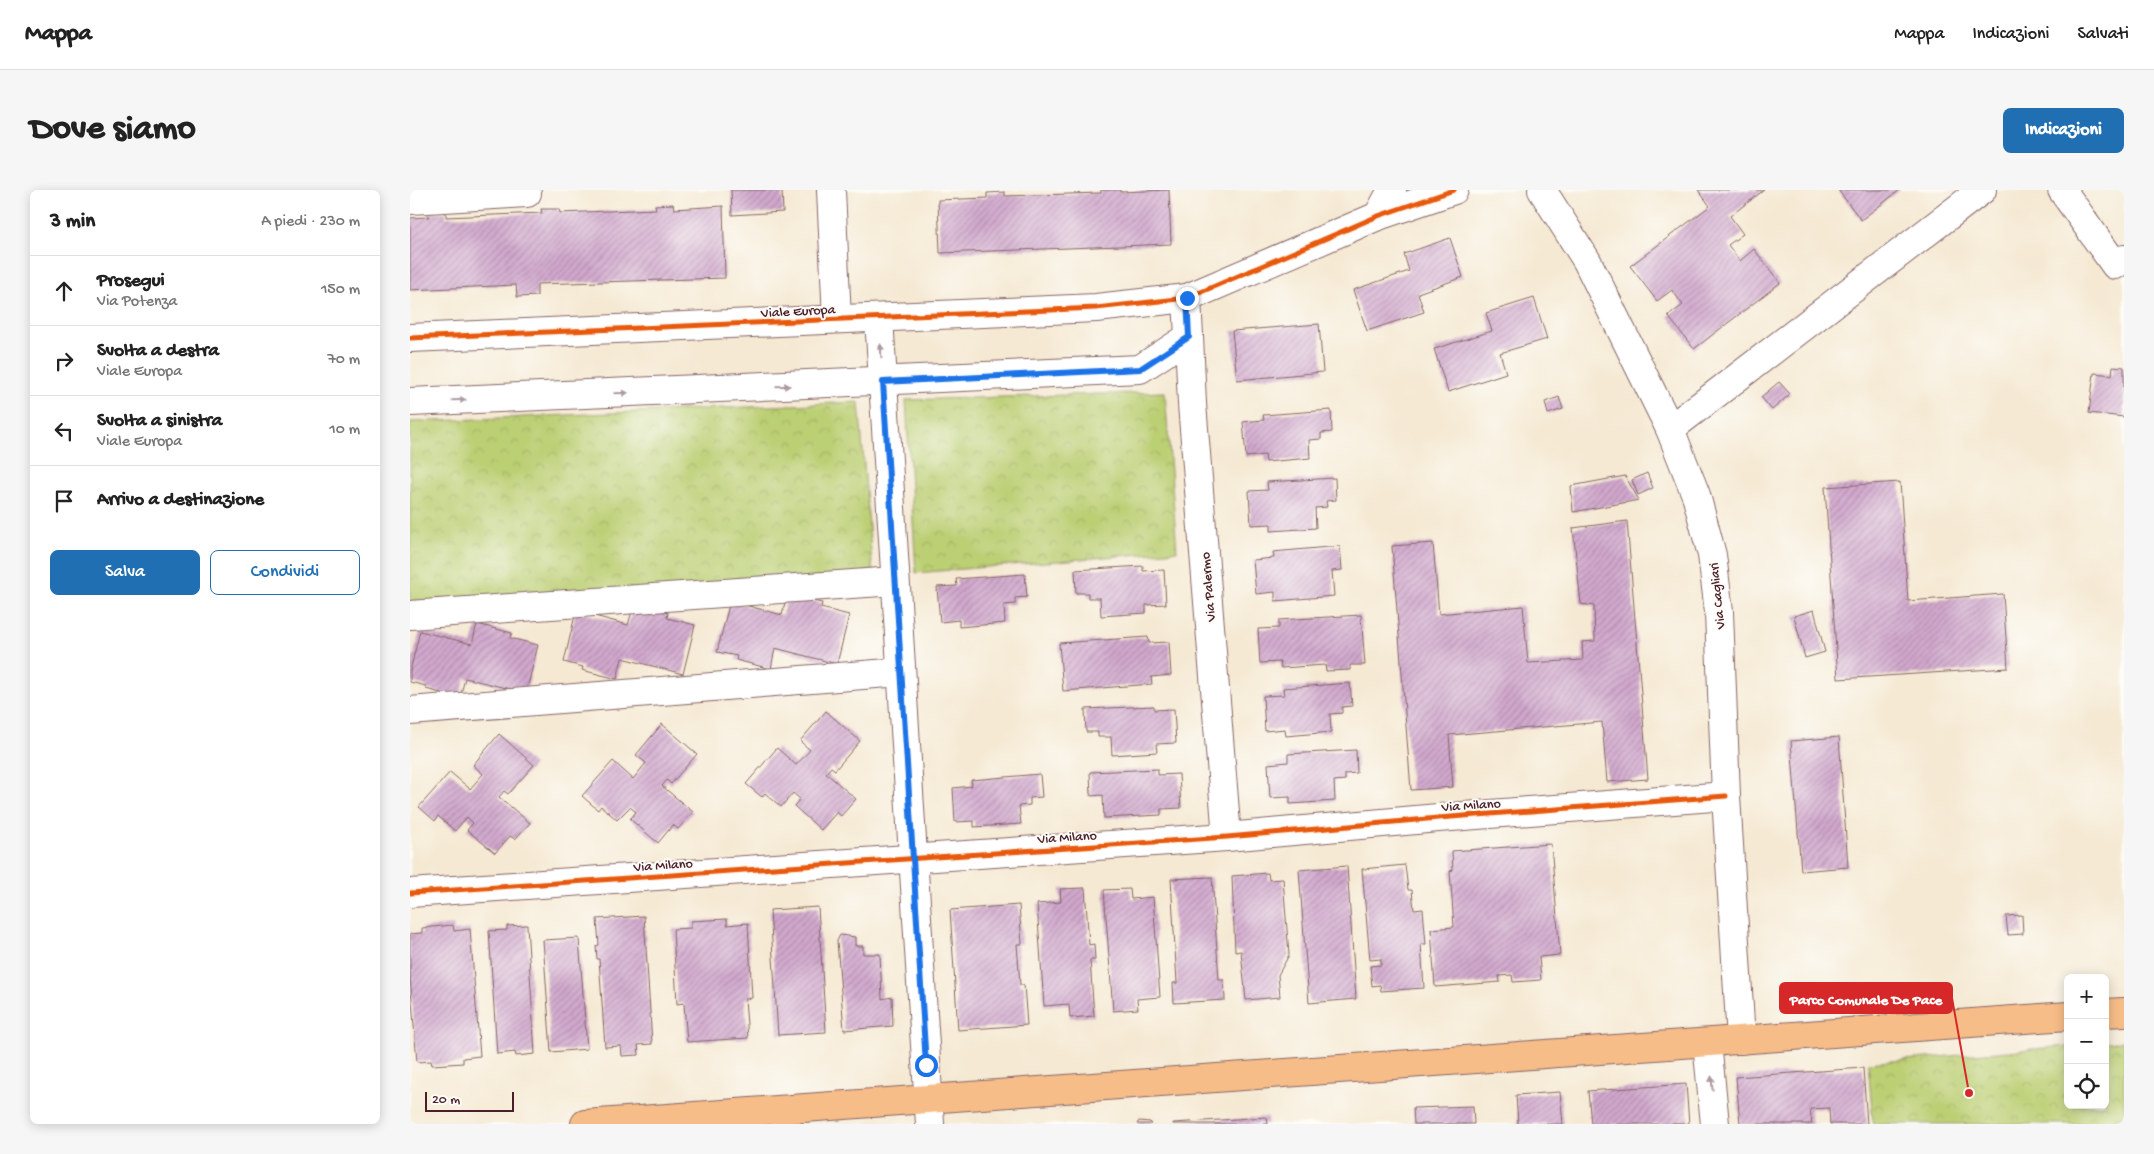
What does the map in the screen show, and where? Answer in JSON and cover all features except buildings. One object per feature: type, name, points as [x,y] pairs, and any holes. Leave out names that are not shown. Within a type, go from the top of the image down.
[{"type":"main road","points":[[2109,1013],[2124,1012]]},
{"type":"main road","points":[[585,1124],[929,1111],[1741,1040],[2064,1016]]},
{"type":"street","points":[[410,200],[527,193],[526,190]]},
{"type":"street","points":[[831,190],[837,319]]},
{"type":"street","points":[[1378,216],[1392,190]]},
{"type":"street","name":"Viale Europa","points":[[410,338],[1096,308],[1187,298],[1378,216],[1454,190]]},
{"type":"street","name":"Via Cagliari","points":[[1542,190],[1587,261],[1670,429],[1696,495],[1712,555],[1719,612],[1726,796],[1741,1040]]},
{"type":"street","points":[[1670,429],[1982,190]]},
{"type":"street","points":[[2062,190],[2115,265],[2124,259]]},
{"type":"street","points":[[410,402],[1140,369],[1189,337],[1187,298]]},
{"type":"street","points":[[879,318],[929,1111]]},
{"type":"street","name":"Via Palermo","points":[[1189,337],[1192,404],[1227,837]]},
{"type":"street","points":[[410,615],[895,581]]},
{"type":"street","points":[[410,711],[901,672]]},
{"type":"street","name":"Via Milano","points":[[410,893],[1227,837],[1438,818],[1726,796]]},
{"type":"street","points":[[1707,1043],[1715,1124]]},
{"type":"green space","points":[[1165,392],[1177,551],[916,573],[906,400]]},
{"type":"green space","points":[[859,402],[873,577],[410,610],[410,422]]},
{"type":"green space","points":[[2124,1041],[2124,1124],[1873,1124],[1868,1063],[2064,1046],[2064,1109],[2109,1109],[2109,1042]]},
{"type":"cycle path","points":[[410,338],[1096,308],[1187,298],[1378,216],[1454,190]]},
{"type":"cycle path","points":[[410,893],[1227,837],[1438,818],[1726,796]]},
{"type":"place","name":"Parco Comunale De Pace","points":[[1969,1093]]},
{"type":"route","points":[[926,1065],[883,382],[1140,369],[1189,337],[1187,298]]}]
